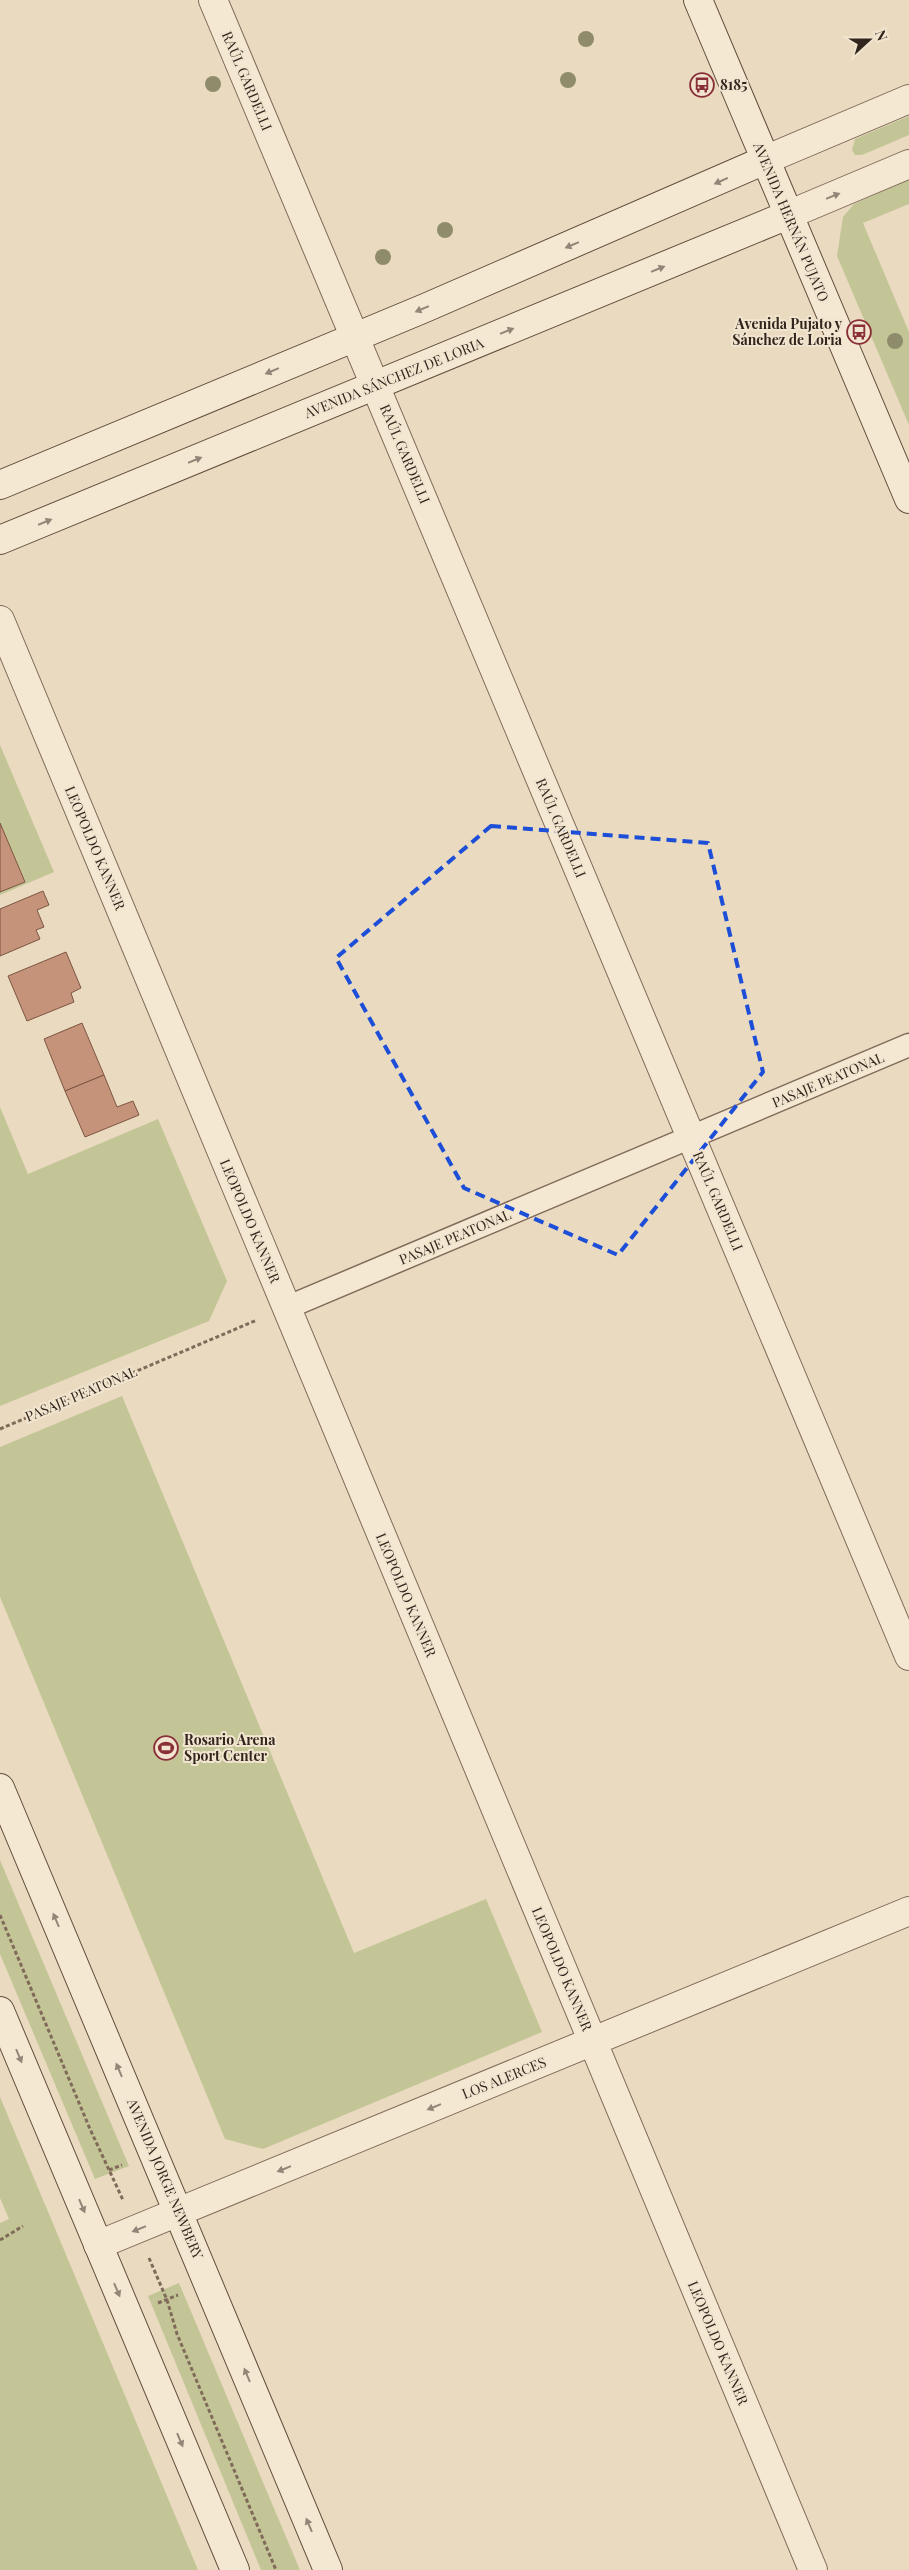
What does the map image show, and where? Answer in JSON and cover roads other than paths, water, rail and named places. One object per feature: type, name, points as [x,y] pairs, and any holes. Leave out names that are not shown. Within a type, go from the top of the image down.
[{"type":"street","name":"RAÚL GARDELLI","points":[[213,0],[909,1656]]},
{"type":"street","name":"AVENIDA HERNÁN PUJATO","points":[[698,0],[909,499]]},
{"type":"street","points":[[0,485],[355,337],[909,99]]},
{"type":"street","name":"AVENIDA SÁNCHEZ DE LORIA","points":[[0,540],[909,164]]},
{"type":"street","name":"LEOPOLDO KANNER","points":[[0,620],[813,2570]]},
{"type":"street","name":"AVENIDA JORGE NEWBERY","points":[[0,1788],[328,2570]]},
{"type":"street","name":"LOS ALERCES","points":[[98,2245],[909,1911]]},
{"type":"street","points":[[0,2011],[235,2570]]},
{"type":"lane","name":"PASAJE PEATONAL","points":[[286,1308],[909,1045]]},
{"type":"place","name":"8185","points":[[702,85]]},
{"type":"place","name":"Avenida Pujato y Sánchez de Loria","points":[[859,332]]},
{"type":"place","name":"Rosario Arena Sport Center","points":[[166,1748]]}]
